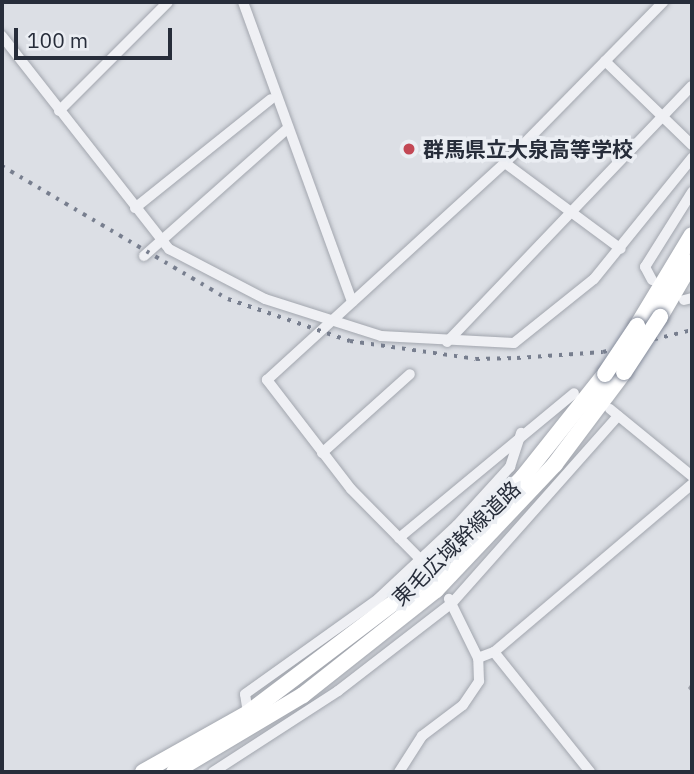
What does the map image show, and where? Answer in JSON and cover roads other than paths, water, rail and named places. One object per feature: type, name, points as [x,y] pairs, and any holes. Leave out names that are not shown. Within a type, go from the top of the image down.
[{"type":"highway","name":"東毛広域幹線道路","points":[[143,772],[248,713],[416,586],[523,477],[605,374],[692,235]]},
{"type":"highway","name":"東毛広域幹線道路","points":[[174,772],[303,695],[436,590],[555,464],[624,372],[692,262]]},
{"type":"street","points":[[243,2],[352,302]]},
{"type":"street","points":[[421,561],[322,453],[267,380],[505,163],[663,2]]},
{"type":"street","points":[[58,111],[162,4]]},
{"type":"street","points":[[2,36],[161,242],[243,290],[330,322],[447,342],[514,343],[565,305],[621,249],[692,159]]},
{"type":"street","points":[[605,61],[692,145]]},
{"type":"street","points":[[447,342],[665,120],[692,86]]},
{"type":"street","points":[[135,208],[271,99]]},
{"type":"street","points":[[144,256],[288,128]]},
{"type":"street","points":[[505,163],[621,249]]},
{"type":"street","points":[[652,280],[645,267],[692,192]]},
{"type":"street","points":[[322,453],[410,374]]},
{"type":"street","points":[[399,538],[521,433],[574,393]]},
{"type":"street","points":[[213,772],[338,691],[451,601],[614,413],[692,476]]},
{"type":"street","points":[[248,713],[245,694],[378,599],[421,561],[510,467],[521,433]]},
{"type":"street","points":[[478,658],[494,652],[692,484]]},
{"type":"street","points":[[399,772],[422,736],[472,694],[478,658],[451,601]]},
{"type":"street","points":[[494,652],[590,772]]},
{"type":"railway","points":[[2,166],[228,299],[350,341],[476,359],[517,358],[603,352],[692,330]]},
{"type":"place","name":"群馬県立大泉高等学校","points":[[409,149]]}]
